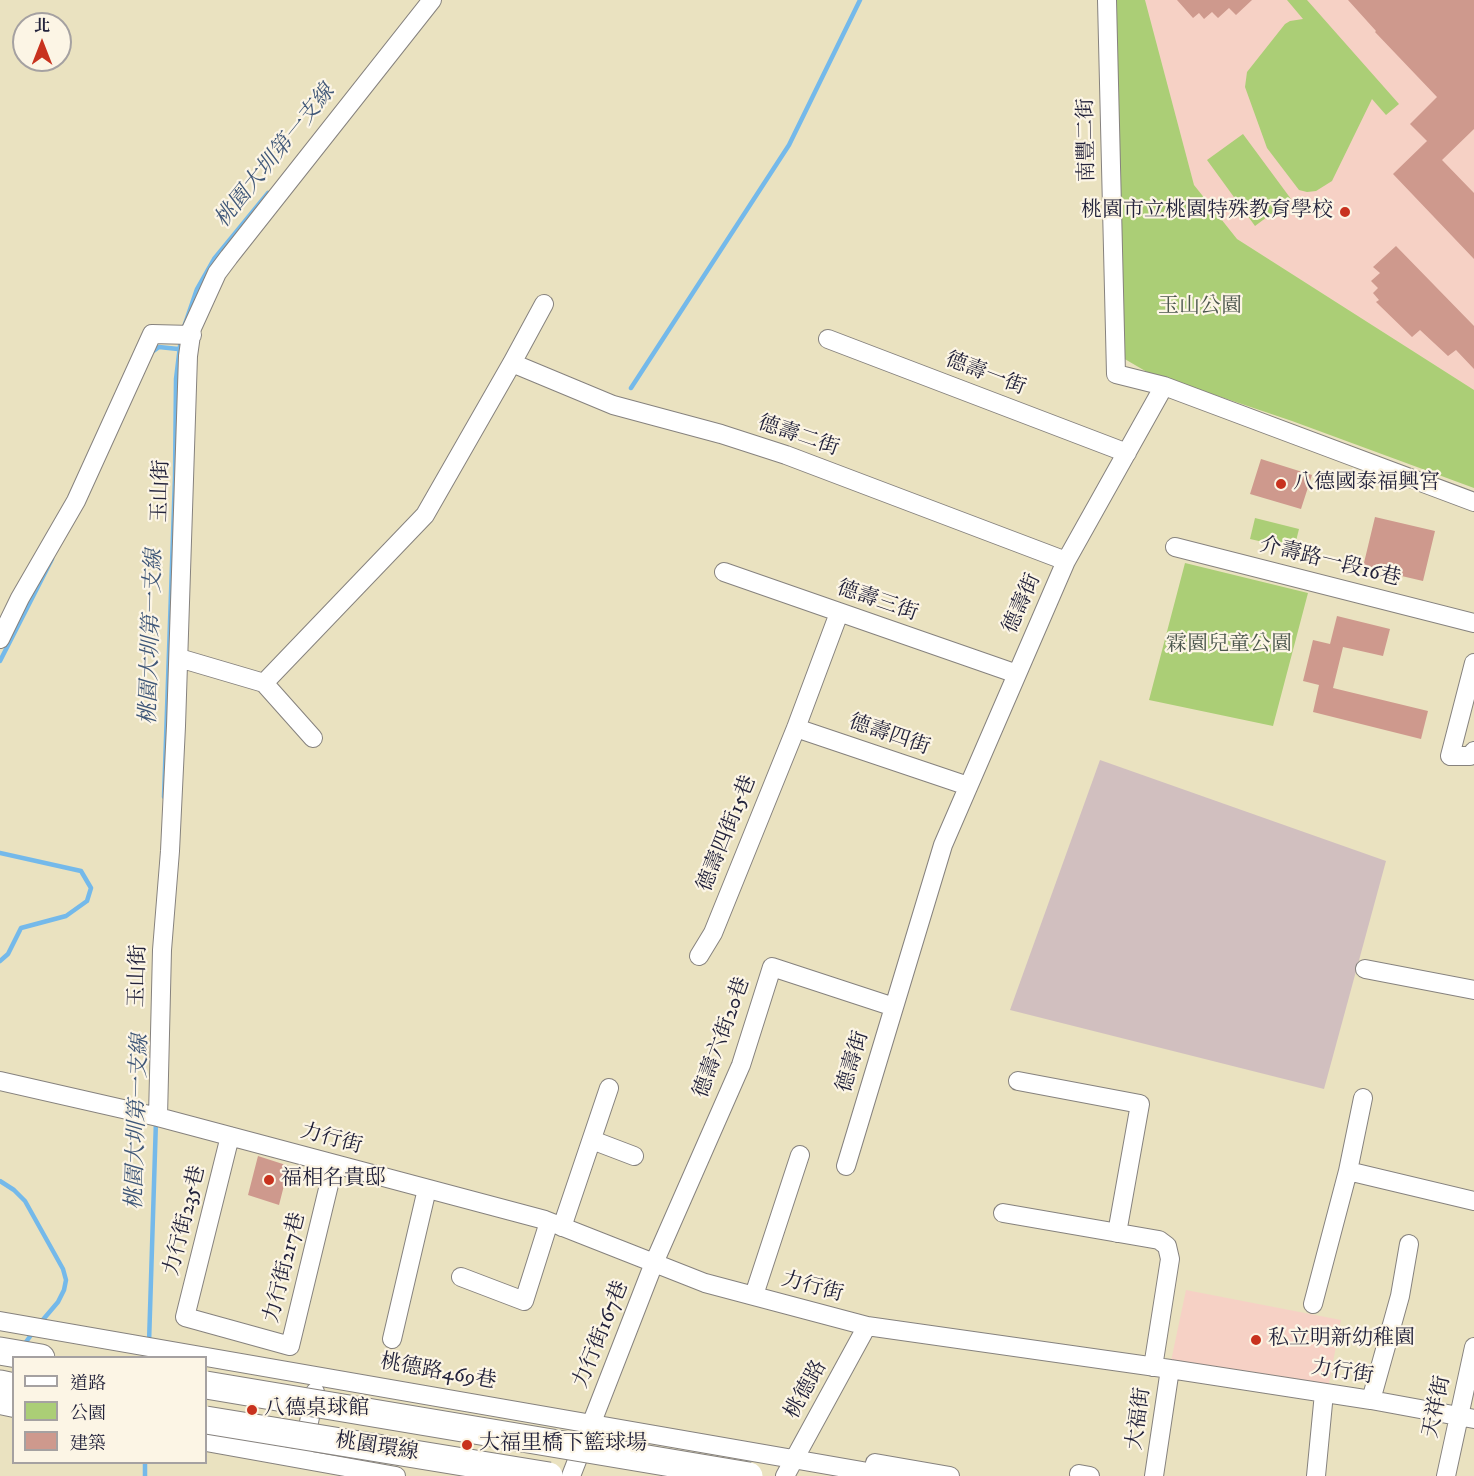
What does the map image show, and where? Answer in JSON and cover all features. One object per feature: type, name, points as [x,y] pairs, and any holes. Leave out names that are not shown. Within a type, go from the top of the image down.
[{"type":"highway","points":[[0,1351],[29,1356]]},
{"type":"highway","name":"桃園環線","points":[[207,1385],[749,1476]]},
{"type":"highway","name":"桃園環線","points":[[207,1420],[549,1476]]},
{"type":"street","name":"玉山街","points":[[158,1117],[162,950],[170,851],[179,658],[188,356],[192,328],[217,273],[432,0]]},
{"type":"street","name":"南豐二街","points":[[1107,0],[1116,374],[1164,386]]},
{"type":"street","points":[[264,683],[425,515],[544,304]]},
{"type":"street","points":[[0,639],[20,598],[76,501],[153,334],[192,335]]},
{"type":"street","name":"德壽一街","points":[[828,339],[1127,453]]},
{"type":"street","name":"德壽二街","points":[[512,363],[613,405],[721,434],[786,455],[1066,561]]},
{"type":"street","points":[[1164,386],[1474,502]]},
{"type":"street","name":"德壽街","points":[[846,1166],[943,845],[1066,561],[1164,386]]},
{"type":"street","name":"介壽路一段16巷","points":[[1175,547],[1474,623]]},
{"type":"street","name":"德壽三街","points":[[724,572],[1017,674]]},
{"type":"street","name":"德壽四街15巷","points":[[699,956],[713,933],[796,728],[839,613]]},
{"type":"street","points":[[179,658],[264,683],[313,738]]},
{"type":"street","points":[[1474,663],[1450,756],[1470,756],[1474,751]]},
{"type":"street","name":"德壽四街","points":[[796,728],[968,786]]},
{"type":"street","name":"德壽六街20巷","points":[[654,1263],[741,1065],[772,967],[894,1007]]},
{"type":"street","points":[[1365,969],[1474,990]]},
{"type":"street","points":[[0,1081],[158,1117]]},
{"type":"street","points":[[1003,1213],[1117,1233],[1140,1104],[1018,1081]]},
{"type":"street","points":[[461,1277],[524,1301],[592,1140],[609,1088]]},
{"type":"street","points":[[1313,1305],[1348,1171],[1363,1098]]},
{"type":"street","name":"力行街","points":[[158,1117],[555,1224],[705,1283],[867,1326],[1371,1400],[1466,1418]]},
{"type":"street","name":"力行街235巷","points":[[185,1317],[230,1136]]},
{"type":"street","points":[[592,1140],[634,1156]]},
{"type":"street","points":[[754,1295],[800,1155]]},
{"type":"street","name":"力行街217巷","points":[[185,1317],[290,1346],[334,1164]]},
{"type":"street","points":[[1348,1171],[1474,1201]]},
{"type":"street","points":[[392,1339],[427,1189]]},
{"type":"street","name":"大福街","points":[[1117,1233],[1159,1240],[1167,1246],[1170,1259],[1154,1476]]},
{"type":"street","points":[[1371,1400],[1400,1296],[1409,1244]]},
{"type":"street","name":"力行街167巷","points":[[572,1476],[654,1263]]},
{"type":"street","name":"桃德路469巷","points":[[0,1321],[591,1424],[797,1454]]},
{"type":"street","name":"桃德路","points":[[785,1476],[867,1326]]},
{"type":"street","name":"天祥街","points":[[1446,1476],[1466,1418],[1474,1347]]},
{"type":"street","points":[[302,1459],[318,1375]]},
{"type":"street","points":[[1316,1476],[1324,1393]]},
{"type":"street","points":[[207,1442],[396,1476]]},
{"type":"street","points":[[797,1454],[891,1476]]},
{"type":"street","points":[[797,1454],[950,1476]]},
{"type":"shaded area","name":"桃園市立桃園特殊教育學校","points":[[1145,0],[1474,0],[1474,390],[1237,239],[1194,186]]},
{"type":"shaded area","points":[[1100,760],[1386,861],[1324,1089],[1010,1010]]},
{"type":"shaded area","name":"私立明新幼稚園","points":[[1186,1290],[1341,1320],[1328,1388],[1171,1361]]},
{"type":"green space","name":"玉山公園","points":[[1114,0],[1145,0],[1194,185],[1237,239],[1474,390],[1474,488],[1292,421],[1147,372],[1123,358]]},
{"type":"green space","points":[[1287,0],[1307,0],[1399,104],[1386,115],[1372,99],[1332,181],[1316,191],[1299,190],[1267,148],[1245,87],[1247,72],[1285,24],[1303,19]]},
{"type":"green space","points":[[1243,134],[1291,199],[1255,226],[1207,160]]},
{"type":"green space","points":[[1255,518],[1299,529],[1294,549],[1250,539]]},
{"type":"green space","name":"霖園兒童公園","points":[[1185,563],[1308,593],[1273,726],[1149,700]]},
{"type":"building","points":[[1177,0],[1252,0],[1236,15],[1229,8],[1218,18],[1212,12],[1204,19],[1199,13],[1193,18]]},
{"type":"building","points":[[1348,0],[1474,0],[1474,129],[1442,160],[1474,193],[1474,259],[1393,174],[1427,141],[1410,124],[1437,97]]},
{"type":"building","points":[[1396,246],[1474,326],[1474,369],[1456,350],[1448,356],[1420,330],[1412,337],[1376,302],[1379,300],[1373,293],[1378,288],[1371,281],[1380,273],[1373,267]]},
{"type":"building","name":"八德國泰福興宮","points":[[1261,459],[1312,475],[1301,509],[1250,494]]},
{"type":"building","points":[[1375,517],[1435,531],[1423,581],[1363,567]]},
{"type":"building","points":[[1337,616],[1390,629],[1383,656],[1343,647],[1333,688],[1428,711],[1421,739],[1313,712],[1319,685],[1303,681],[1313,640],[1330,644]]},
{"type":"building","name":"福相名貴邸","points":[[258,1156],[289,1166],[279,1205],[248,1195]]},
{"type":"waterway","points":[[631,388],[789,145],[860,0]]},
{"type":"waterway","name":"桃園大圳第一支線","points":[[184,327],[197,289],[214,259],[268,193]]},
{"type":"waterway","name":"桃園大圳第一支線","points":[[164,797],[175,477],[176,379],[181,338]]},
{"type":"waterway","points":[[152,352],[159,347],[178,349]]},
{"type":"waterway","points":[[0,661],[52,559]]},
{"type":"waterway","points":[[0,853],[81,871],[91,888],[87,901],[66,916],[21,928],[8,954],[0,961]]},
{"type":"waterway","name":"桃園大圳第一支線","points":[[149,1343],[156,1120]]},
{"type":"waterway","points":[[0,1181],[25,1201],[63,1269],[66,1280],[64,1290],[58,1302],[41,1322]]},
{"type":"waterway","points":[[23,1346],[34,1331]]},
{"type":"waterway","name":"桃園大圳第一支線","points":[[145,1464],[145,1476]]},
{"type":"place","name":"桃園市立桃園特殊教育學校","points":[[1345,212]]},
{"type":"place","name":"八德國泰福興宮","points":[[1281,484]]},
{"type":"place","name":"福相名貴邸","points":[[269,1180]]},
{"type":"place","name":"私立明新幼稚園","points":[[1256,1340]]},
{"type":"place","name":"八德桌球館","points":[[252,1410]]},
{"type":"place","name":"大福里橋下籃球場","points":[[467,1445]]}]
